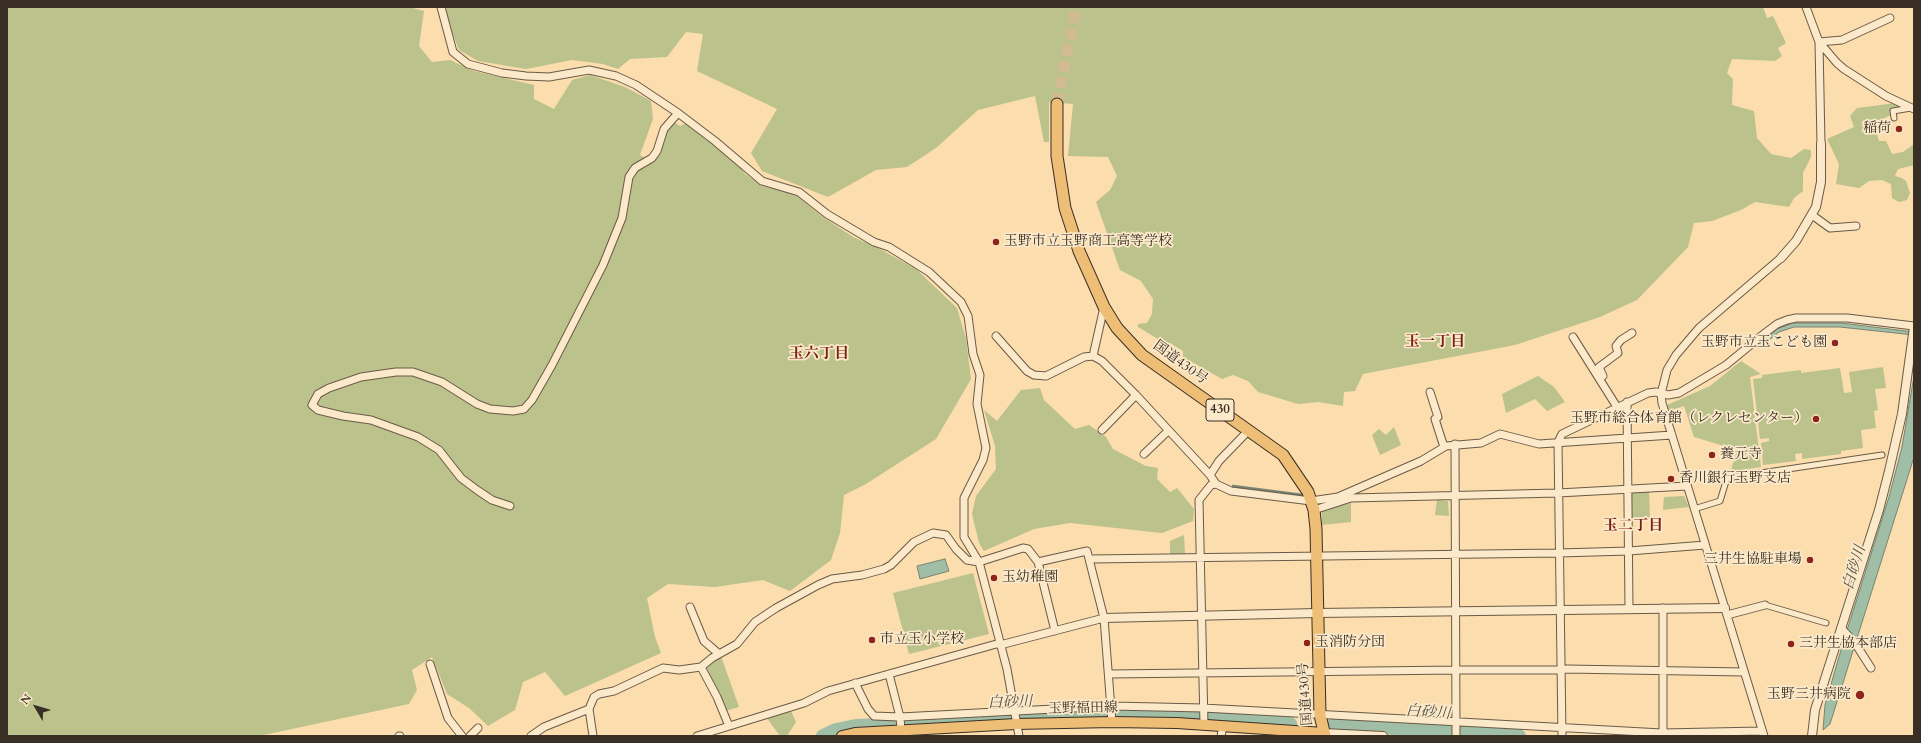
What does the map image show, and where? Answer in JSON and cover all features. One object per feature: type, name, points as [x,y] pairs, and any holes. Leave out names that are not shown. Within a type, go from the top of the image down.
[{"type":"highway","name":"国道430号","points":[[1057,104],[1057,156],[1065,208],[1079,251],[1104,307],[1118,328],[1142,356],[1249,430],[1283,456],[1290,463],[1308,492],[1313,506],[1317,556],[1320,715],[1325,735]]},
{"type":"main road","name":"玉野福田線","points":[[842,736],[900,723],[1015,717],[1204,723],[1222,731],[1325,735]]},
{"type":"street","points":[[441,7],[453,52],[468,64],[502,73],[526,76],[549,77],[581,71],[599,71],[636,85],[678,113],[762,181],[799,192],[827,214],[874,242],[889,247],[929,272],[961,302],[968,316],[973,354],[980,375],[977,404],[986,448],[983,460],[964,498],[964,537],[979,562],[1000,644],[1019,736]]},
{"type":"street","points":[[1015,717],[1112,708],[1320,715],[1562,732],[1662,735],[1763,733],[1662,403],[1661,394],[1667,370],[1676,356],[1699,328],[1781,258],[1796,241],[1812,216],[1819,196],[1821,182],[1819,42],[1806,7]]},
{"type":"street","points":[[1819,42],[1842,40],[1890,18]]},
{"type":"street","points":[[1819,42],[1844,69],[1886,96],[1913,108]]},
{"type":"street","points":[[1894,118],[1893,111],[1913,108]]},
{"type":"street","points":[[510,506],[492,500],[461,478],[439,450],[418,437],[371,420],[318,410],[312,405],[318,394],[329,388],[361,377],[396,372],[413,372],[442,382],[477,404],[490,409],[513,411],[524,409],[532,400],[549,371],[603,265],[622,218],[629,177],[635,168],[652,158],[657,151],[664,129],[678,113]]},
{"type":"street","points":[[1812,216],[1830,228],[1856,226]]},
{"type":"street","points":[[1093,356],[1104,307]]},
{"type":"street","points":[[1562,732],[1558,442],[1562,434],[1648,393],[1656,392],[1668,396],[1679,393],[1726,365],[1777,324],[1796,318],[1848,318],[1914,330],[1896,446],[1844,631],[1815,710],[1812,736]]},
{"type":"street","points":[[1601,380],[1604,378],[1599,367],[1618,353],[1616,346],[1621,340],[1632,333]]},
{"type":"street","points":[[996,336],[1024,368],[1034,375],[1046,376],[1084,357],[1093,356],[1102,361],[1210,474],[1216,484],[1231,491],[1313,506],[1351,498],[1558,493],[1687,486]]},
{"type":"street","points":[[1573,337],[1617,407]]},
{"type":"street","points":[[1430,392],[1438,418],[1435,419],[1444,447]]},
{"type":"street","points":[[1102,430],[1136,395]]},
{"type":"street","points":[[1627,402],[1629,609]]},
{"type":"street","points":[[1210,474],[1219,461],[1249,430]]},
{"type":"street","points":[[1144,454],[1168,431]]},
{"type":"street","points":[[1313,506],[1338,497],[1421,461],[1444,447],[1455,444],[1481,443],[1500,434],[1539,444],[1672,435]]},
{"type":"street","points":[[1455,444],[1457,670],[1456,735]]},
{"type":"street","points":[[1694,509],[1720,501],[1727,478],[1882,454]]},
{"type":"street","points":[[1204,723],[1199,500],[1211,485],[1216,484]]},
{"type":"street","points":[[593,736],[588,709],[594,697],[599,694],[614,691],[663,668],[680,670],[701,667],[719,654],[737,644],[755,622],[776,608],[832,579],[857,576],[884,569],[891,565],[914,542],[933,533],[946,535],[956,549],[967,560],[979,562],[1025,548],[1028,549],[1038,562],[1056,631]]},
{"type":"street","points":[[1090,559],[1559,553],[1629,551],[1705,545]]},
{"type":"street","points":[[1038,562],[1087,551],[1104,618],[1112,721]]},
{"type":"street","points":[[698,736],[797,706],[828,691],[855,683],[1104,618],[1202,615],[1663,608],[1726,611],[1766,605],[1826,623]]},
{"type":"street","points":[[690,607],[704,641],[719,654]]},
{"type":"street","points":[[1662,735],[1664,670],[1663,608]]},
{"type":"street","points":[[1844,631],[1855,643],[1871,668]]},
{"type":"street","points":[[430,664],[448,718],[462,736]]},
{"type":"street","points":[[701,667],[717,697],[729,726]]},
{"type":"street","points":[[1109,674],[1567,669],[1744,672]]},
{"type":"street","points":[[855,683],[868,709],[874,716],[900,723],[888,674]]},
{"type":"street","points":[[531,736],[544,727],[588,709]]},
{"type":"street","points":[[470,736],[478,728]]},
{"type":"street","points":[[1325,735],[1383,736]]},
{"type":"green space","points":[[7,7],[409,7],[424,11],[419,46],[432,62],[450,60],[474,71],[534,85],[534,99],[554,109],[572,80],[590,75],[625,87],[651,101],[653,119],[640,155],[652,162],[661,150],[667,130],[674,122],[680,126],[686,123],[737,163],[745,174],[762,186],[793,193],[820,215],[853,237],[878,248],[916,269],[957,308],[966,339],[971,379],[936,439],[866,484],[844,495],[840,533],[831,560],[790,591],[763,580],[715,587],[668,584],[647,598],[655,637],[661,653],[565,696],[545,672],[523,682],[515,710],[488,726],[469,708],[447,694],[432,657],[412,670],[417,690],[409,704],[259,736],[7,736]]},
{"type":"green space","points":[[442,7],[1763,7],[1767,18],[1773,16],[1786,43],[1778,48],[1782,56],[1775,61],[1732,59],[1727,73],[1733,79],[1732,105],[1754,111],[1757,138],[1771,154],[1791,158],[1804,149],[1811,150],[1811,157],[1803,173],[1803,191],[1794,198],[1789,207],[1755,202],[1741,210],[1712,221],[1694,223],[1688,247],[1637,300],[1600,317],[1515,345],[1363,374],[1355,391],[1344,392],[1343,406],[1318,402],[1298,404],[1258,392],[1248,381],[1233,375],[1222,379],[1183,357],[1183,351],[1170,343],[1163,342],[1138,327],[1138,324],[1147,323],[1152,314],[1153,299],[1141,281],[1120,270],[1096,202],[1110,190],[1117,176],[1108,157],[1068,156],[1073,104],[1049,102],[1049,142],[1044,142],[1035,96],[978,110],[936,148],[907,167],[876,170],[828,197],[762,171],[751,153],[777,109],[697,71],[703,34],[686,32],[667,57],[630,59],[618,69],[603,64],[572,60],[526,69],[478,61],[459,50]]},
{"type":"green space","points":[[1896,103],[1903,107],[1890,110],[1891,115],[1874,123],[1879,141],[1886,141],[1892,154],[1903,152],[1914,144],[1914,166],[1898,169],[1895,176],[1906,181],[1910,193],[1907,200],[1899,202],[1892,198],[1891,184],[1882,180],[1869,181],[1859,188],[1836,184],[1839,164],[1827,139],[1854,127],[1850,116],[1857,108]]},
{"type":"green space","points":[[1741,361],[1761,374],[1750,377],[1761,467],[1735,471],[1731,470],[1737,450],[1694,437],[1684,406],[1669,411],[1667,405],[1710,386]]},
{"type":"green space","name":"玉野市総合体育館（レクレセンター）","points":[[1883,367],[1886,388],[1875,389],[1878,410],[1874,411],[1876,428],[1861,430],[1863,448],[1841,451],[1841,454],[1802,459],[1802,453],[1795,454],[1796,461],[1763,465],[1761,443],[1769,441],[1769,438],[1760,439],[1753,379],[1762,378],[1762,375],[1801,370],[1801,373],[1840,368],[1844,393],[1852,392],[1849,372]]},
{"type":"green space","points":[[1538,376],[1554,387],[1565,402],[1547,411],[1535,399],[1506,413],[1502,394]]},
{"type":"green space","points":[[1040,388],[1044,400],[1075,429],[1089,425],[1106,437],[1113,449],[1146,466],[1158,468],[1157,479],[1170,492],[1177,488],[1194,509],[1193,521],[1162,533],[1070,523],[1034,529],[984,551],[979,543],[972,514],[976,496],[996,469],[995,446],[984,410],[997,421],[1021,390]]},
{"type":"green space","points":[[1394,427],[1401,445],[1380,455],[1372,435],[1379,429],[1386,435]]},
{"type":"green space","points":[[1631,491],[1649,491],[1650,519],[1632,518]]},
{"type":"green space","points":[[1684,496],[1689,507],[1663,510],[1664,497]]},
{"type":"green space","points":[[1437,500],[1448,501],[1449,516],[1435,515]]},
{"type":"green space","points":[[1351,503],[1351,522],[1322,525],[1322,510]]},
{"type":"green space","points":[[1184,535],[1185,555],[1170,555],[1170,541]]},
{"type":"green space","points":[[973,573],[989,634],[909,654],[893,593]]},
{"type":"green space","points":[[721,656],[739,707],[725,711],[704,669]]},
{"type":"green space","points":[[791,711],[796,722],[787,736],[780,736],[766,717]]},
{"type":"shaded area","points":[[1793,323],[1841,323],[1914,332],[1914,335],[1840,327],[1794,327],[1779,332],[1759,348],[1756,346],[1777,329]]},
{"type":"shaded area","points":[[1914,376],[1914,457],[1830,724],[1823,730],[1825,705],[1889,497],[1902,447]]},
{"type":"shaded area","points":[[945,559],[949,571],[920,579],[917,566]]},
{"type":"waterway","points":[[1233,486],[1303,495]]},
{"type":"waterway","name":"白砂川","points":[[823,736],[836,730],[856,726],[1115,716],[1200,718]]},
{"type":"waterway","name":"白砂川","points":[[1207,718],[1290,724]]},
{"type":"waterway","name":"白砂川","points":[[1334,724],[1519,736]]},
{"type":"tunnel","points":[[1057,104],[1076,7]]},
{"type":"place","name":"稲荷","points":[[1899,129]]},
{"type":"place","name":"玉野市立玉野商工高等学校","points":[[996,242]]},
{"type":"place","name":"玉野市立玉こども園","points":[[1835,343]]},
{"type":"place","name":"玉野市総合体育館（レクレセンター）","points":[[1816,419]]},
{"type":"place","name":"養元寺","points":[[1712,455]]},
{"type":"place","name":"香川銀行玉野支店","points":[[1671,479]]},
{"type":"place","name":"三井生協駐車場","points":[[1810,560]]},
{"type":"place","name":"玉幼稚園","points":[[994,578]]},
{"type":"place","name":"市立玉小学校","points":[[872,640]]},
{"type":"place","name":"玉消防分団","points":[[1307,643]]},
{"type":"place","name":"三井生協本部店","points":[[1791,644]]},
{"type":"place","name":"玉野三井病院","points":[[1860,695]]},
{"type":"district","name":"玉一丁目","points":[[1435,343]]},
{"type":"district","name":"玉六丁目","points":[[819,355]]},
{"type":"district","name":"玉二丁目","points":[[1633,527]]}]
